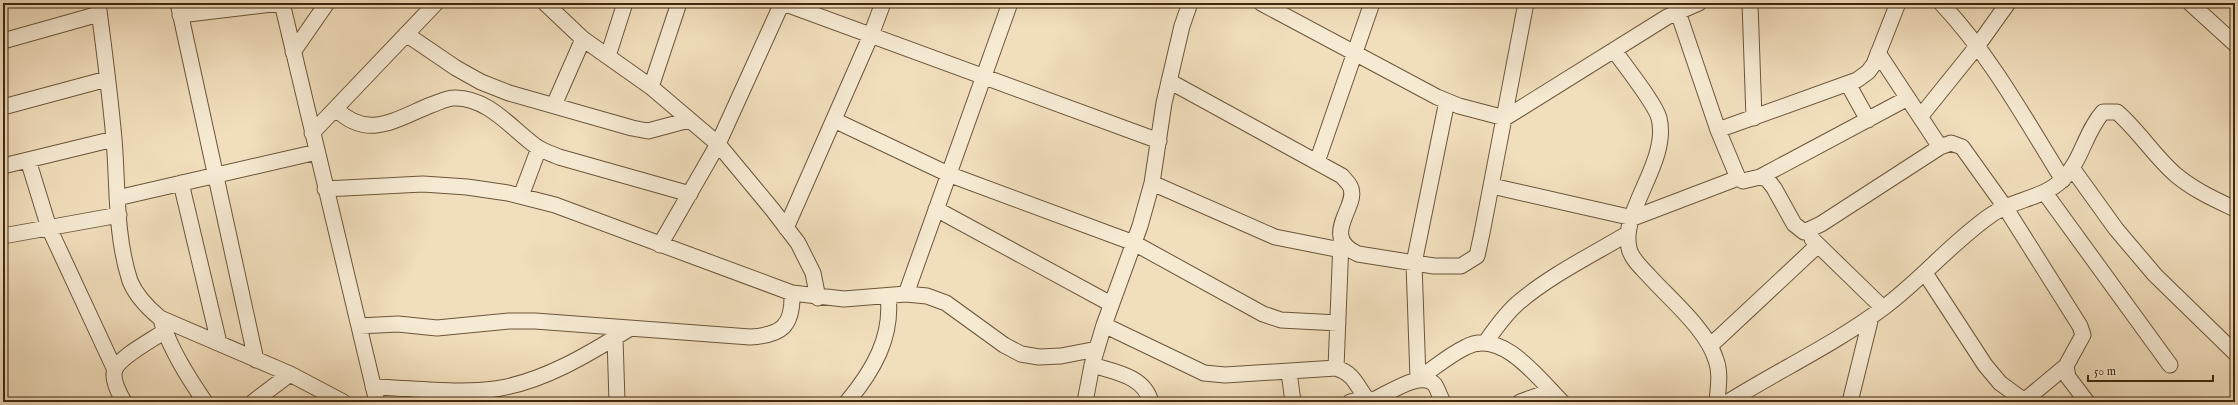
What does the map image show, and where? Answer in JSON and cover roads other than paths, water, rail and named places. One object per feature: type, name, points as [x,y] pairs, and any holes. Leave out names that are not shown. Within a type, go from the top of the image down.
[{"type":"street","points":[[256,360],[214,176],[179,9],[281,3],[377,402]]},
{"type":"street","points":[[293,52],[327,3]]},
{"type":"street","points":[[312,134],[436,3]]},
{"type":"street","points":[[545,3],[583,39],[651,87],[718,144],[798,243],[813,273],[818,298]]},
{"type":"street","points":[[608,56],[625,3]]},
{"type":"street","points":[[651,87],[679,3]]},
{"type":"street","points":[[660,245],[718,144],[783,3],[1159,140]]},
{"type":"street","points":[[786,228],[871,35],[883,3]]},
{"type":"street","points":[[906,294],[1010,3]]},
{"type":"street","points":[[1261,3],[1354,54],[1447,101],[1505,118],[1614,50],[1694,4]]},
{"type":"street","points":[[1317,162],[1372,3]]},
{"type":"street","points":[[1152,183],[1275,237],[1341,245],[1358,254],[1414,263],[1434,266],[1461,266],[1477,256],[1492,186],[1526,3]]},
{"type":"street","points":[[1750,3],[1754,118]]},
{"type":"street","points":[[1718,130],[1848,84],[1868,72],[1878,53],[1898,3]]},
{"type":"street","points":[[1941,3],[1978,46],[2067,174],[2155,275],[2235,353]]},
{"type":"street","points":[[1920,117],[1978,46],[2008,3]]},
{"type":"street","points":[[2190,3],[2235,44]]},
{"type":"street","points":[[1085,402],[1092,365],[1104,325],[1134,243],[1152,183],[1169,81],[1185,4]]},
{"type":"street","points":[[3,42],[98,8],[114,139],[117,198],[123,250],[131,282],[144,304],[163,324],[180,362],[206,402]]},
{"type":"street","points":[[1678,12],[1718,130],[1738,178],[1743,181],[1760,177],[1908,98]]},
{"type":"street","points":[[406,34],[456,68],[481,82],[509,93],[632,128],[648,131],[689,120]]},
{"type":"street","points":[[554,105],[583,39]]},
{"type":"street","points":[[1614,50],[1659,117],[1662,134],[1657,155],[1627,234],[1629,250],[1637,263],[1697,327],[1710,346],[1717,360],[1719,375],[1717,402]]},
{"type":"street","points":[[1878,53],[1940,147]]},
{"type":"street","points":[[3,107],[107,79]]},
{"type":"street","points":[[1169,81],[1342,176],[1351,186],[1351,197],[1341,230],[1336,368]]},
{"type":"street","points":[[1848,84],[1868,120]]},
{"type":"street","points":[[336,109],[348,120],[362,126],[378,126],[441,101],[454,98],[469,100],[484,106],[510,123],[539,148],[559,157],[690,194]]},
{"type":"street","points":[[1418,379],[1414,263],[1447,101]]},
{"type":"street","points":[[1732,401],[1877,312],[1926,273],[1991,215],[2020,200],[2045,193],[2067,174],[2093,123],[2103,112],[2117,112],[2132,125],[2154,154],[2176,175],[2195,190],[2235,209]]},
{"type":"street","points":[[834,120],[948,174],[1134,243],[1263,314],[1281,320],[1338,323]]},
{"type":"street","points":[[3,166],[114,139]]},
{"type":"street","points":[[1804,232],[1821,224],[1940,147],[1951,143],[1962,147],[2005,207],[2080,326],[2083,335],[2080,344],[2070,356],[2066,366],[2068,377],[2087,402]]},
{"type":"street","points":[[521,196],[539,148]]},
{"type":"street","points":[[117,198],[317,152]]},
{"type":"street","points":[[28,160],[49,228],[115,370],[115,382],[124,402]]},
{"type":"street","points":[[1760,177],[1767,179],[1774,188],[1794,224],[1818,245],[1877,312]]},
{"type":"street","points":[[1492,186],[1633,218],[1738,178]]},
{"type":"street","points":[[181,183],[219,343]]},
{"type":"street","points":[[326,189],[423,184],[467,187],[521,196],[555,205],[792,293],[818,298],[844,299],[906,294],[926,296],[946,303],[1004,345],[1021,354],[1039,357],[1061,356],[1097,349]]},
{"type":"street","points":[[2045,193],[2170,365]]},
{"type":"street","points":[[936,209],[1111,304]]},
{"type":"street","points":[[3,236],[119,215]]},
{"type":"street","points":[[1485,343],[1501,321],[1518,303],[1541,286],[1627,234]]},
{"type":"street","points":[[1710,346],[1818,245]]},
{"type":"street","points":[[1926,273],[1985,365],[2017,399],[2066,366]]},
{"type":"street","points":[[359,326],[398,324],[437,328],[528,321],[750,337],[768,336],[783,328],[789,320],[792,306],[792,293]]},
{"type":"street","points":[[847,402],[860,387],[879,356],[887,332],[890,313],[888,296]]},
{"type":"street","points":[[1850,402],[1877,312]]},
{"type":"street","points":[[115,370],[122,360],[163,324]]},
{"type":"street","points":[[163,324],[219,343],[290,374],[343,402]]},
{"type":"street","points":[[1104,325],[1204,373],[1225,375],[1336,368],[1347,371],[1355,379],[1366,398]]},
{"type":"street","points":[[374,387],[475,391],[495,389],[556,370],[583,358],[630,329]]},
{"type":"street","points":[[615,338],[617,402]]},
{"type":"street","points":[[1350,402],[1366,398],[1373,400],[1418,379],[1467,346],[1485,343],[1507,349],[1562,402]]},
{"type":"street","points":[[1092,365],[1129,376],[1143,385],[1151,402]]},
{"type":"street","points":[[1289,372],[1293,402]]},
{"type":"street","points":[[254,402],[290,374]]},
{"type":"street","points":[[1418,379],[1426,379],[1434,385],[1443,402]]},
{"type":"street","points":[[1520,402],[1551,391]]}]
